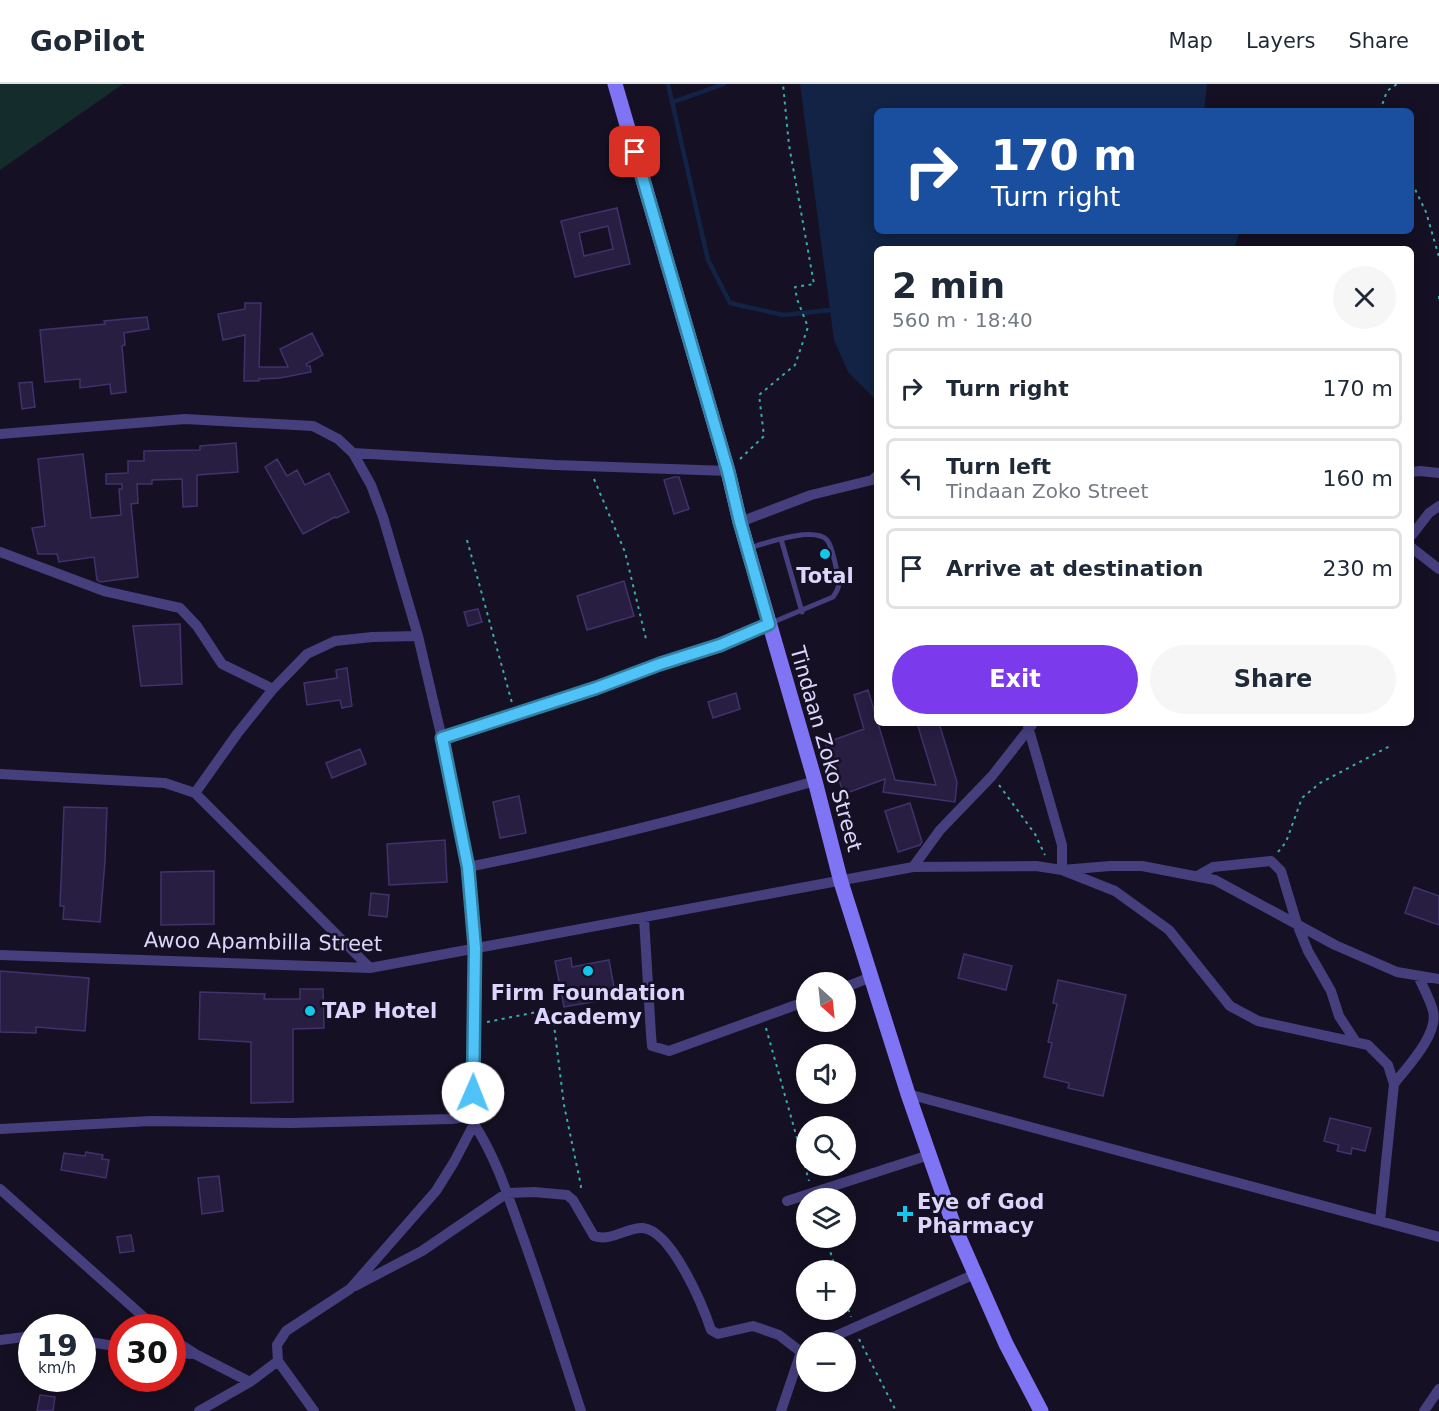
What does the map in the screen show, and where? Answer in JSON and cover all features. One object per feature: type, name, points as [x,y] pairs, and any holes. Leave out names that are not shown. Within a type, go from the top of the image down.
[{"type":"main road","name":"Tindaan Zoko Street","points":[[615,84],[728,471],[740,522],[815,780],[841,882],[908,1094],[954,1226],[1006,1344],[1041,1411]]},
{"type":"street","points":[[0,434],[196,420],[313,426],[338,439],[353,453],[371,485],[383,517],[418,636],[442,738],[468,867],[475,948],[473,1120],[454,1162],[436,1191],[350,1289]]},
{"type":"street","points":[[353,453],[728,471]]},
{"type":"street","points":[[1414,472],[1439,473]]},
{"type":"street","points":[[740,522],[811,495],[874,481]]},
{"type":"street","points":[[1414,532],[1429,513],[1439,506]]},
{"type":"street","points":[[1414,550],[1439,569]]},
{"type":"street","points":[[0,552],[104,591],[180,609],[197,626],[222,664],[273,690]]},
{"type":"street","points":[[442,738],[720,645],[769,624]]},
{"type":"street","points":[[195,793],[237,734],[273,690],[307,654],[335,641],[418,636]]},
{"type":"street","points":[[913,867],[940,830],[992,776],[1029,726]]},
{"type":"street","points":[[1030,726],[1062,845],[1057,869]]},
{"type":"street","points":[[0,774],[165,783],[195,793],[370,968]]},
{"type":"street","points":[[468,867],[724,808],[815,780]]},
{"type":"street","points":[[1197,876],[1213,867],[1271,861],[1281,871],[1308,951],[1328,984],[1339,1016],[1356,1042]]},
{"type":"street","name":"Awoo Apambilla Street","points":[[0,955],[370,968],[913,867],[1035,866],[1057,869]]},
{"type":"street","points":[[1057,869],[1142,866],[1215,880],[1335,945],[1397,972],[1439,979]]},
{"type":"street","points":[[1057,869],[1115,891],[1169,930],[1230,1006],[1258,1021],[1368,1045],[1388,1065],[1394,1084],[1380,1221]]},
{"type":"street","points":[[644,918],[652,1046],[669,1052],[796,1005]]},
{"type":"street","points":[[1394,1084],[1429,1037],[1433,1025],[1434,1013],[1418,976]]},
{"type":"street","points":[[856,983],[871,977]]},
{"type":"street","points":[[908,1094],[1439,1236]]},
{"type":"street","points":[[0,1129],[151,1121],[473,1120]]},
{"type":"street","points":[[473,1120],[484,1139],[507,1193],[581,1411]]},
{"type":"street","points":[[827,1188],[929,1155]]},
{"type":"street","points":[[0,1189],[140,1314]]},
{"type":"street","points":[[314,1411],[278,1361],[277,1345],[286,1331],[350,1289],[422,1251],[507,1193],[534,1192],[567,1195],[573,1200],[594,1236],[602,1239],[643,1228],[651,1231],[674,1254],[699,1296],[711,1330],[718,1334],[753,1326],[779,1335],[796,1346]]},
{"type":"street","points":[[787,1201],[796,1198]]},
{"type":"street","points":[[845,1332],[975,1274]]},
{"type":"street","points":[[0,1340],[18,1338]]},
{"type":"street","points":[[186,1348],[250,1382]]},
{"type":"street","points":[[186,1354],[197,1355]]},
{"type":"street","points":[[199,1411],[250,1382],[278,1361]]},
{"type":"street","points":[[781,1411],[796,1372]]},
{"type":"street","points":[[1424,1411],[1439,1389]]},
{"type":"lane","points":[[748,548],[808,534],[819,535],[828,541],[840,581],[833,597],[769,624]]},
{"type":"lane","points":[[781,539],[802,612]]},
{"type":"path","points":[[728,471],[764,436],[759,395],[795,365],[808,327],[797,299],[795,287],[814,284],[789,145],[783,84]]},
{"type":"path","points":[[1381,108],[1387,91],[1397,84]]},
{"type":"path","points":[[1414,187],[1426,212],[1439,256]]},
{"type":"path","points":[[588,466],[625,552],[646,639]]},
{"type":"path","points":[[467,540],[515,714]]},
{"type":"path","points":[[1271,861],[1286,842],[1302,798],[1320,783],[1390,746]]},
{"type":"path","points":[[992,776],[1035,834],[1057,869]]},
{"type":"path","points":[[474,1024],[543,1011],[549,1012],[553,1017],[564,1105],[581,1186],[573,1200]]},
{"type":"path","points":[[763,1018],[811,1188]]},
{"type":"path","points":[[852,1320],[896,1411]]},
{"type":"green space","points":[[0,84],[123,84],[0,170]]},
{"type":"water","points":[[800,84],[1207,84],[1204,108],[874,108],[874,234],[1239,234],[1235,246],[874,246],[874,398],[848,372],[834,340]]},
{"type":"building","points":[[617,208],[630,264],[575,277],[561,221]],"holes":[[[608,226],[613,249],[584,256],[579,233]]]},
{"type":"building","points":[[245,303],[261,303],[259,367],[288,367],[280,349],[312,333],[323,355],[306,364],[310,366],[311,372],[280,378],[259,379],[259,381],[244,381],[245,335],[223,340],[218,314],[245,309]]},
{"type":"building","points":[[147,317],[149,329],[124,333],[125,345],[122,346],[126,392],[111,394],[110,384],[80,388],[80,379],[45,382],[40,330],[105,324],[104,321]]},
{"type":"building","points":[[32,382],[35,407],[22,409],[19,383]]},
{"type":"building","points":[[236,443],[238,472],[197,475],[197,506],[183,507],[182,479],[152,480],[152,484],[137,484],[138,503],[131,504],[138,577],[100,582],[97,580],[94,557],[59,562],[57,554],[38,554],[32,528],[45,526],[38,459],[83,454],[91,518],[121,515],[119,489],[122,489],[122,484],[106,484],[106,474],[128,473],[128,461],[144,461],[144,451],[200,450],[200,446]]},
{"type":"building","points":[[277,459],[287,476],[297,470],[305,485],[329,473],[349,512],[303,534],[265,467]]},
{"type":"building","points":[[679,477],[689,509],[674,514],[664,480]]},
{"type":"building","points":[[624,581],[634,616],[587,630],[577,596]]},
{"type":"building","points":[[478,609],[482,622],[468,626],[464,612]]},
{"type":"building","points":[[180,624],[182,684],[141,686],[133,626]]},
{"type":"building","points":[[347,668],[352,706],[342,708],[340,700],[307,705],[304,683],[337,678],[336,670]]},
{"type":"building","points":[[868,690],[874,710],[874,726],[879,726],[895,780],[936,785],[918,726],[940,726],[957,782],[955,802],[883,792],[885,779],[844,794],[825,743],[864,729],[854,695]]},
{"type":"building","points":[[736,693],[740,709],[713,718],[708,702]]},
{"type":"building","points":[[360,749],[366,764],[332,778],[326,763]]},
{"type":"building","points":[[519,796],[526,833],[500,838],[493,802]]},
{"type":"building","points":[[910,803],[922,842],[920,845],[898,852],[885,811]]},
{"type":"building","points":[[64,807],[107,808],[100,922],[63,919],[64,906],[60,906]]},
{"type":"building","points":[[445,840],[447,882],[389,885],[387,844]]},
{"type":"building","points":[[214,871],[214,924],[161,925],[161,872]]},
{"type":"building","points":[[1414,887],[1439,896],[1439,925],[1405,913]]},
{"type":"building","points":[[371,893],[389,895],[387,917],[369,915]]},
{"type":"building","points":[[964,954],[1012,966],[1006,990],[958,978]]},
{"type":"building","points":[[571,958],[572,967],[609,960],[616,998],[564,1007],[555,961]]},
{"type":"building","points":[[0,971],[89,978],[85,1031],[36,1027],[36,1033],[0,1032]]},
{"type":"building","points":[[1058,980],[1126,995],[1103,1096],[1068,1088],[1069,1083],[1044,1077],[1052,1043],[1048,1042],[1057,1004],[1053,1003]]},
{"type":"building","points":[[300,989],[323,989],[324,1028],[293,1029],[293,1102],[251,1103],[251,1042],[199,1039],[200,992],[265,994],[264,999],[300,999]]},
{"type":"building","points":[[1330,1118],[1371,1128],[1365,1151],[1352,1148],[1351,1154],[1337,1151],[1339,1145],[1324,1141]]},
{"type":"building","points":[[86,1152],[103,1155],[102,1159],[109,1160],[106,1178],[61,1170],[64,1153],[85,1156]]},
{"type":"building","points":[[219,1176],[223,1211],[202,1214],[198,1178]]},
{"type":"building","points":[[131,1235],[134,1251],[120,1253],[117,1237]]},
{"type":"building","points":[[40,1395],[55,1397],[53,1411],[37,1411]]},
{"type":"waterway","points":[[668,84],[708,260],[730,303],[783,315],[831,310]]},
{"type":"waterway","points":[[673,102],[724,84]]},
{"type":"place","name":"Total","points":[[825,554]]},
{"type":"place","name":"Firm Foundation Academy","points":[[588,971]]},
{"type":"place","name":"TAP Hotel","points":[[310,1011]]},
{"type":"place","name":"Eye of God Pharmacy","points":[[905,1214]]},
{"type":"route","points":[[473,1093],[475,948],[468,867],[442,738],[720,645],[769,624],[728,471],[635,152]]}]
